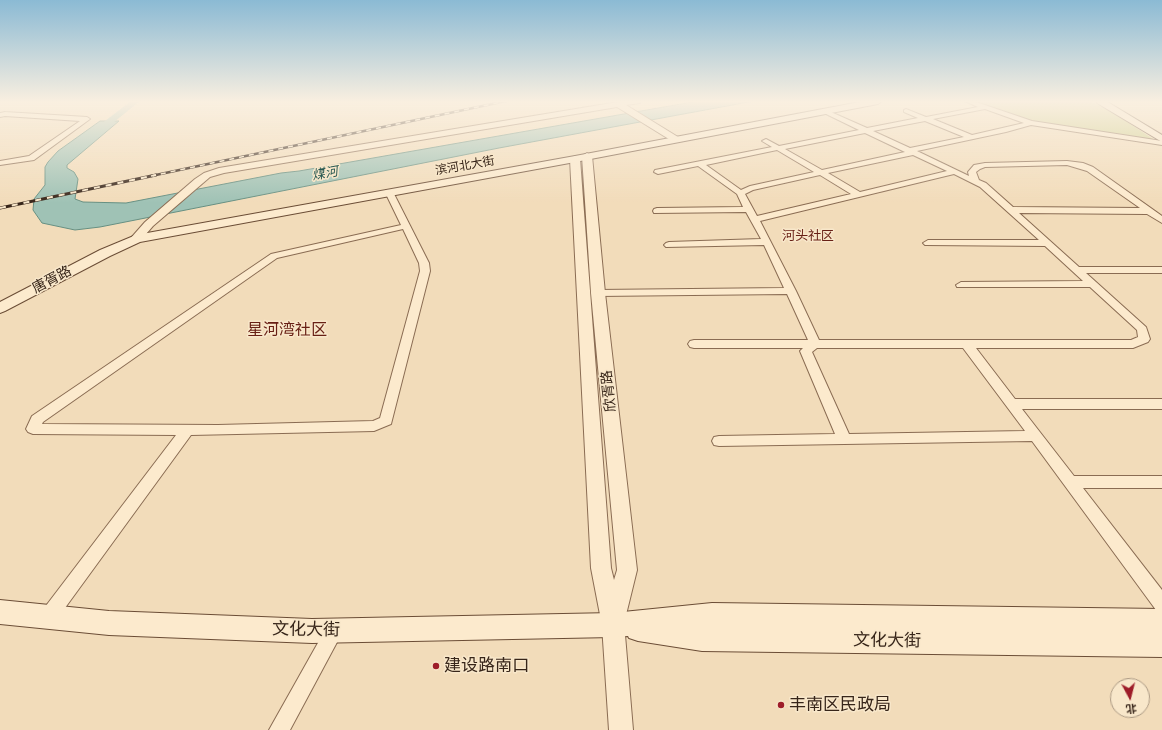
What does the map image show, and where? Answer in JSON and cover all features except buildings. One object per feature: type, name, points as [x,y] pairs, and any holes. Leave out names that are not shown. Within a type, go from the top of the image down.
[{"type":"main road","name":"滨河北大街","points":[[105,253],[136,239],[696,135]]},
{"type":"main road","name":"唐胥路","points":[[0,308],[105,253]]},
{"type":"main road","name":"文化大街","points":[[0,612],[109,623],[334,631],[613,624],[712,615],[1162,621]]},
{"type":"main road","name":"文化大街","points":[[613,624],[702,638],[1162,644]]},
{"type":"street","points":[[0,163],[31,158],[64,135]]},
{"type":"street","points":[[136,239],[149,224],[207,175],[222,170],[432,135]]},
{"type":"street","points":[[669,135],[675,139]]},
{"type":"street","points":[[658,172],[840,135]]},
{"type":"street","points":[[694,344],[1133,344],[1144,338],[1142,329],[983,185],[875,135]]},
{"type":"street","points":[[966,135],[971,137]]},
{"type":"street","points":[[740,193],[750,188],[821,173],[981,135]]},
{"type":"street","points":[[1110,135],[1162,143]]},
{"type":"street","points":[[766,141],[858,194]]},
{"type":"street","name":"欣胥路","points":[[581,157],[598,292],[627,570],[613,624]]},
{"type":"street","name":"欣胥路","points":[[581,157],[601,568],[613,624],[621,730]]},
{"type":"street","points":[[975,181],[972,172],[977,167],[985,164],[1067,163],[1080,165],[1090,169],[1162,220]]},
{"type":"street","points":[[700,164],[740,193],[755,218],[815,343]]},
{"type":"street","points":[[755,218],[953,172]]},
{"type":"street","points":[[389,192],[406,226],[424,263],[425,271],[386,421],[374,426],[187,430],[33,429],[37,419],[274,256],[406,226]]},
{"type":"street","points":[[657,211],[750,209]]},
{"type":"street","points":[[1011,210],[1150,211]]},
{"type":"street","points":[[669,245],[767,242]]},
{"type":"street","points":[[928,243],[1047,243]]},
{"type":"street","points":[[1077,270],[1162,270]]},
{"type":"street","points":[[962,285],[1092,284]]},
{"type":"street","points":[[598,292],[791,291]]},
{"type":"street","points":[[815,343],[806,352],[844,439]]},
{"type":"street","points":[[966,343],[1162,604]]},
{"type":"street","points":[[1012,404],[1162,404]]},
{"type":"street","points":[[48,617],[187,430]]},
{"type":"street","points":[[719,441],[1036,436]]},
{"type":"street","points":[[1070,482],[1162,482]]},
{"type":"street","points":[[279,730],[334,631]]},
{"type":"green space","points":[[1118,135],[1147,135],[1156,141]]},
{"type":"water","name":"煤河","points":[[80,135],[102,135],[67,165],[67,168],[74,172],[78,179],[75,199],[83,202],[126,203],[281,173],[504,135],[569,135],[100,227],[75,230],[42,223],[33,210],[34,199],[45,185],[45,167],[48,162],[58,151]]},
{"type":"railway","points":[[151,176],[345,135]]},
{"type":"railway","points":[[0,208],[156,175]]},
{"type":"place","name":"建设路南口","points":[[436,666]]},
{"type":"place","name":"丰南区民政局","points":[[781,705]]},
{"type":"district","name":"河头社区","points":[[808,236]]},
{"type":"district","name":"星河湾社区","points":[[287,330]]}]
